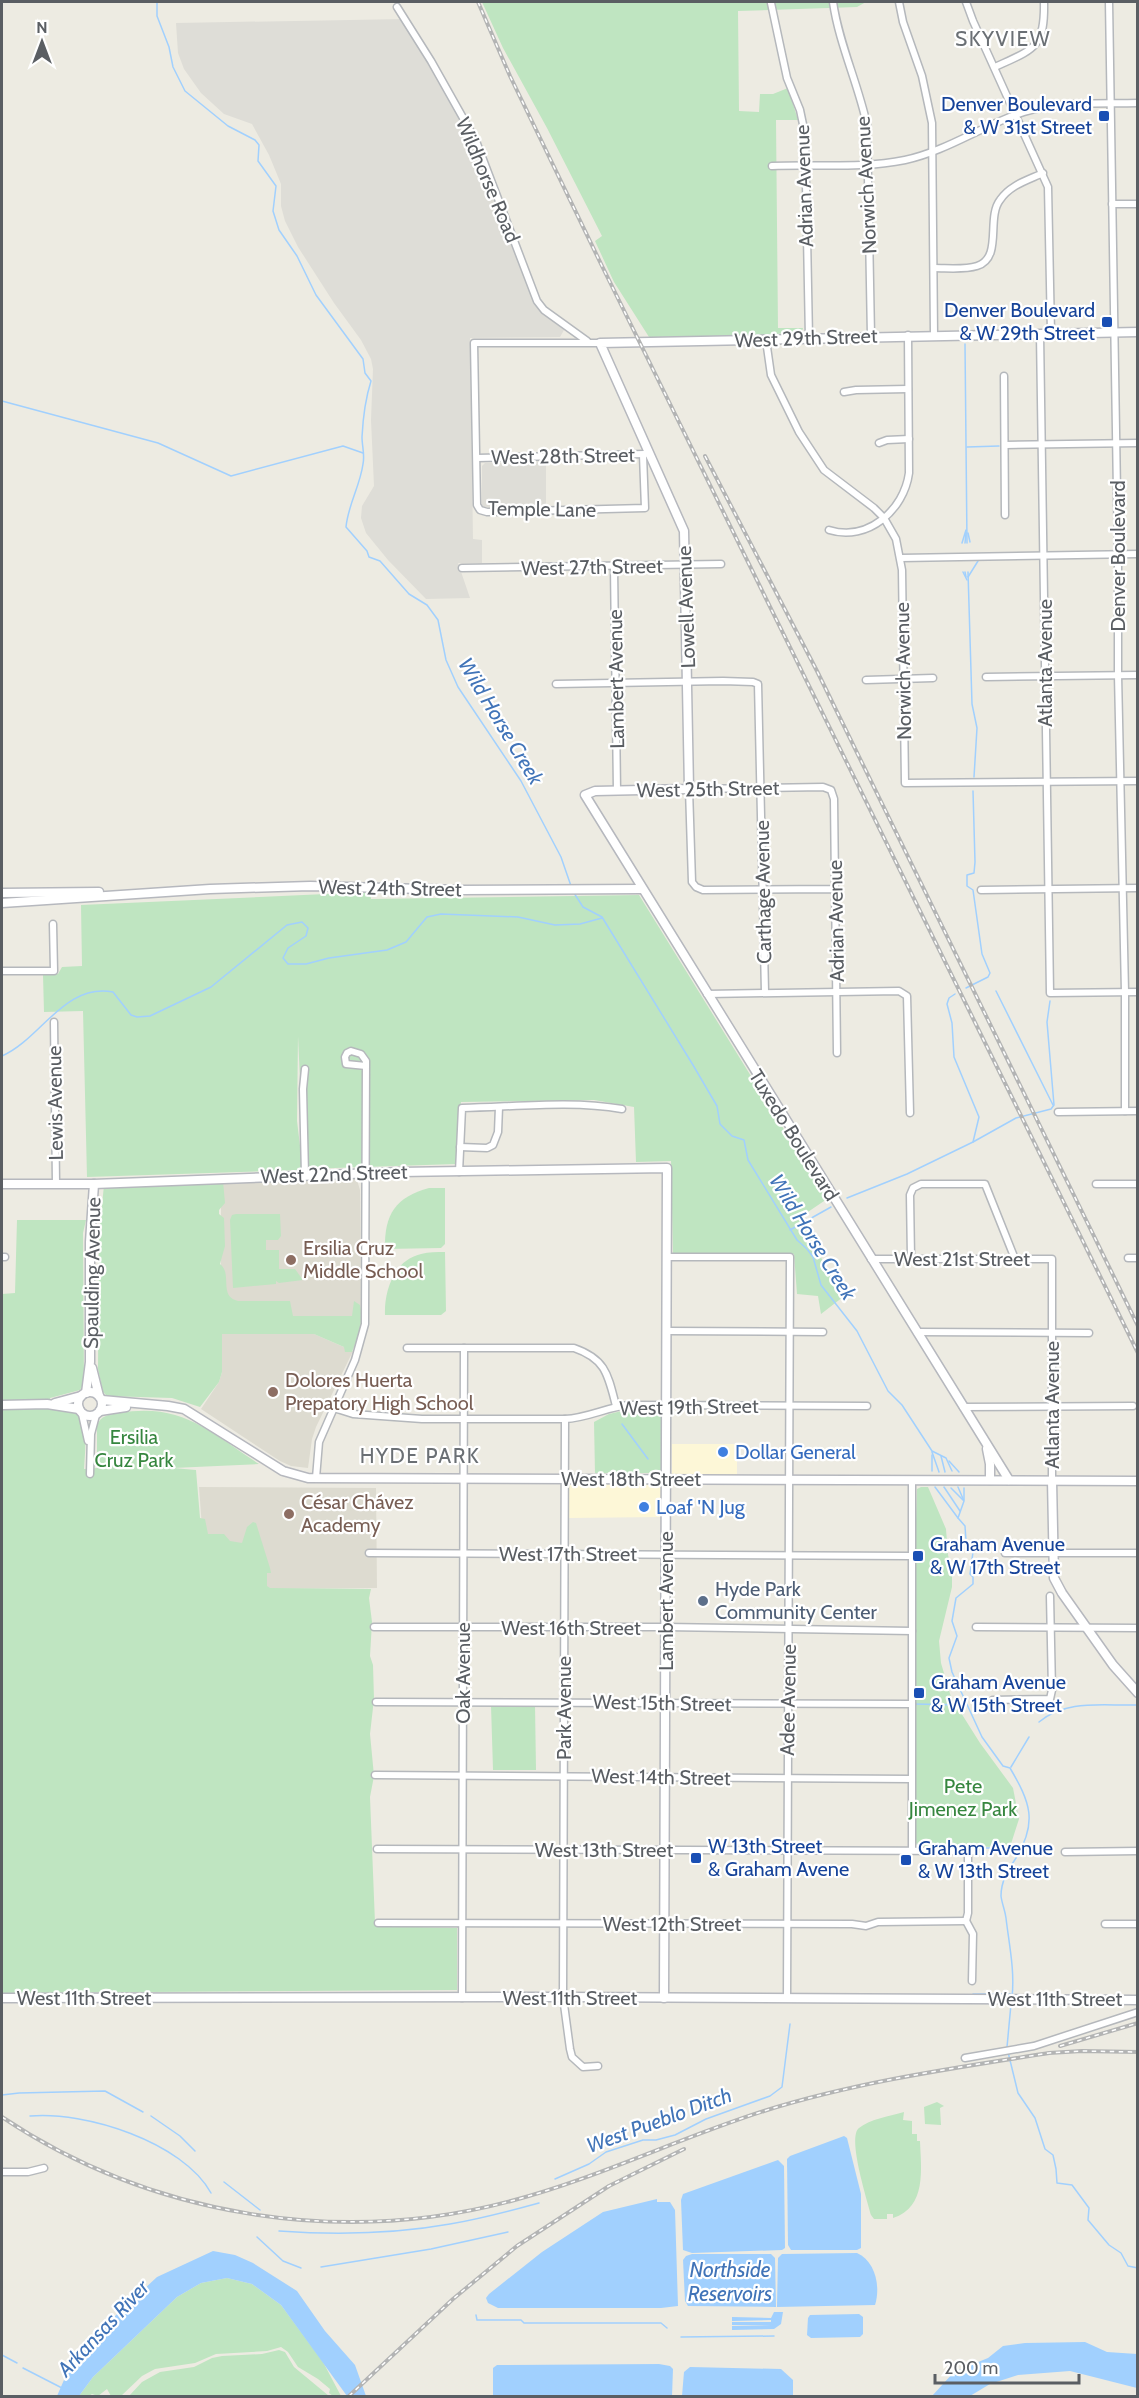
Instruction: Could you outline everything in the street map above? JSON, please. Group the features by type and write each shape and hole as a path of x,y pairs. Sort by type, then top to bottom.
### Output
{"street":[{"name":"Norwich Avenue","path":"833,2 840,42 867,125 871,336"},
{"path":"899,2 903,22 927,92 932,123 934,335"},
{"path":"966,2 1043,173 1049,195 1051,333"},
{"path":"994,67 1027,52 1037,43 1044,25 1044,2"},
{"name":"Denver Boulevard","path":"1109,2 1125,1111"},
{"name":"Adrian Avenue","path":"771,3 785,72 803,123 806,165 808,338"},
{"name":"Wildhorse Road","path":"397,7 431,61 476,141 537,300 544,310 588,341"},
{"path":"772,166 903,161 933,152 1016,115 1054,106 1137,104"},
{"path":"934,268 971,267 987,260 992,251 992,218 1001,198 1012,188 1043,173"},
{"path":"1112,204 1137,204"},
{"name":"West 29th Street","path":"474,344 1137,332"},
{"name":"Atlanta Avenue","path":"1040,333 1050,993 1125,992"},
{"path":"829,530 837,533 854,532 870,527 898,505 908,481 908,335"},
{"path":"766,340 771,375 798,432 824,471 884,518"},
{"name":"Lowell Avenue","path":"600,343 646,454 684,531 692,882 703,890 763,890"},
{"name":"Temple Lane","path":"474,344 477,505 480,510 487,512 645,508 646,454"},
{"path":"1004,376 1005,515"},
{"path":"844,392 908,389"},
{"path":"879,443 909,439"},
{"path":"1005,445 1137,443"},
{"name":"West 28th Street","path":"477,458 646,454"},
{"name":"Norwich Avenue","path":"884,518 891,528 901,558 905,783 1047,782"},
{"path":"901,558 1137,554"},
{"name":"West 27th Street","path":"462,568 721,564"},
{"name":"Lambert Avenue","path":"614,567 617,791"},
{"path":"986,677 1137,675"},
{"path":"866,680 933,678"},
{"path":"556,684 688,682"},
{"name":"Carthage Avenue","path":"688,682 753,682 758,684 765,992"},
{"path":"1047,782 1137,781"},
{"name":"West 25th Street","path":"583,792 760,787 823,787 831,790"},
{"name":"Adrian Avenue","path":"831,790 834,800 837,1053"},
{"name":"Tuxedo Boulevard","path":"583,792 1009,1480"},
{"name":"West 24th Street","path":"2,903 310,886 461,890 641,889"},
{"path":"981,890 1137,888"},
{"path":"763,890 835,889"},
{"name":"West 24th Street","path":"2,893 73,891 139,894"},
{"path":"2,971 54,970 53,924"},
{"path":"707,994 899,992 907,996 910,1113"},
{"path":"1125,992 1137,992"},
{"name":"Lewis Avenue","path":"54,1022 56,1184"},
{"path":"316,1478 319,1442 356,1360 365,1324 365,1173 366,1066 366,1061 361,1054 347,1053 346,1064 366,1066"},
{"path":"305,1069 303,1089 305,1175"},
{"path":"460,1147 487,1148 493,1145 498,1132 499,1107"},
{"path":"459,1172 462,1108 607,1107 622,1109"},
{"path":"1058,1112 1137,1111"},
{"name":"Lambert Avenue","path":"664,1998 667,1168"},
{"name":"West 22nd Street","path":"2,1184 94,1184 365,1173 667,1168"},
{"name":"Spaulding Avenue","path":"83,1395 90,1362 90,1242 94,1184"},
{"path":"911,1258 910,1196 913,1188 921,1184 985,1184 1015,1258"},
{"path":"1096,1184 1137,1184"},
{"name":"Adee Avenue","path":"667,1257 790,1257 787,1998"},
{"name":"Atlanta Avenue","path":"1052,1258 1054,1578 1113,1665 1137,1693"},
{"name":"West 21st Street","path":"871,1259 1052,1258"},
{"path":"1128,1258 1137,1258"},
{"path":"667,1331 823,1332"},
{"path":"917,1332 1089,1333"},
{"path":"407,1348 574,1348 598,1360 608,1374 616,1406"},
{"name":"Oak Avenue","path":"462,1998 464,1348"},
{"name":"Spaulding Avenue","path":"90,1362 100,1398"},
{"path":"2,1405 47,1404 93,1392 100,1398 98,1413 92,1423 90,1474"},
{"path":"83,1395 78,1402 90,1450"},
{"name":"West 18th Street","path":"100,1398 184,1409 283,1471 316,1478 1137,1480"},
{"path":"47,1404 89,1416 98,1413"},
{"name":"West 18th Street","path":"98,1413 144,1405"},
{"name":"West 19th Street","path":"334,1408 353,1414 463,1419 565,1419 587,1417 616,1406 867,1406"},
{"path":"962,1407 1133,1406"},
{"name":"Park Avenue","path":"565,1419 563,1998 572,2057 583,2067 598,2066"},
{"path":"985,1443 990,1464 990,1480"},
{"path":"912,1480 912,1851"},
{"name":"West 17th Street","path":"369,1553 912,1556"},
{"path":"1005,1553 1137,1553"},
{"path":"993,1700 1050,1699 1052,1690 1050,1596"},
{"name":"West 16th Street","path":"374,1627 665,1627 789,1631 912,1631"},
{"path":"976,1627 1137,1628"},
{"name":"West 15th Street","path":"376,1702 912,1704"},
{"name":"West 14th Street","path":"375,1775 911,1779"},
{"name":"West 13th Street","path":"376,1849 971,1851 966,1921"},
{"path":"1065,1852 1137,1851"},
{"path":"966,1921 973,1934 972,1981"},
{"name":"West 12th Street","path":"378,1923 866,1926 878,1922 966,1921"},
{"path":"1105,1924 1137,1924"},
{"name":"West 11th Street","path":"2,1998 1137,2000"},
{"path":"965,2058 1034,2046 1137,2012"},
{"path":"2,2172 28,2172 44,2168"}],"shaded area":[{"path":"405,19 466,121 544,310 564,330 560,337 470,338 473,539 482,540 482,563 458,563 470,598 426,599 388,560 366,533 361,518 362,506 374,486 371,359 361,340 298,247 285,221 281,206 281,184 269,155 252,124 224,114 201,93 184,69 178,53 176,23"},
{"path":"546,461 546,506 483,507 482,466 485,463"},
{"name":"Ersilia Cruz Middle School","path":"353,1177 357,1180 360,1190 361,1333 353,1349 313,1331 221,1331 221,1181"},
{"name":"Dolores Huerta Prepatory High School","path":"222,1334 314,1334 353,1351 316,1427 308,1468 291,1466 280,1461 201,1409 219,1382 222,1372"},
{"path":"672,1444 737,1444 737,1475 672,1475"},
{"path":"572,1484 658,1484 661,1487 661,1517 569,1518 569,1486"},
{"name":"César Chávez Academy","path":"199,1487 376,1488 377,1588 264,1589 203,1541"}],"green space":[{"path":"482,2 866,2 857,7 738,11 739,111 759,112 760,94 773,94 788,88 798,120 776,120 778,328 803,328 802,331 760,336 649,337 614,282 595,241 602,236 503,48"},
{"path":"370,892 371,899 639,895 827,1199 799,1218 843,1297 821,1314 818,1296 797,1294 794,1254 673,1253 671,1161 636,1162 634,1107 594,1100 461,1102 456,1164 304,1169 298,1036 297,1121 303,1170 87,1177 83,1011 44,1012 43,975 58,974 62,967 82,966 81,905"},
{"path":"223,1181 225,1203 219,1210 219,1214 224,1218 225,1246 220,1264 224,1268 229,1295 238,1301 290,1301 293,1316 352,1316 354,1301 360,1305 361,1323 352,1352 345,1352 344,1347 314,1334 222,1334 222,1372 219,1382 200,1407 172,1398 107,1396 103,1392 98,1369 99,1235 104,1185"},
{"path":"429,1188 445,1188 445,1244 441,1248 385,1249 387,1226 394,1209 408,1196"},
{"path":"280,1214 281,1236 278,1240 266,1240 266,1250 279,1250 279,1269 295,1269 303,1280 279,1283 276,1281 276,1284 233,1288 230,1220 232,1215"},
{"name":"Ersilia Cruz Park","path":"17,1220 86,1220 83,1233 84,1383 80,1390 50,1398 50,1408 76,1410 80,1416 85,1430 84,1469 97,1468 97,1426 105,1416 141,1411 161,1412 194,1422 259,1464 173,1468 196,1470 200,1518 205,1519 208,1534 224,1534 230,1541 242,1543 247,1527 253,1522 256,1523 270,1568 271,1573 267,1573 267,1586 270,1588 371,1589 369,1598 372,1622 370,1656 373,1665 374,1699 370,1734 374,1776 370,1797 375,1923 378,1926 457,1928 457,1990 2,1993 2,1294 15,1293"},
{"path":"430,1252 445,1252 446,1311 441,1315 385,1315 386,1296 397,1270 412,1257"},
{"path":"626,1410 658,1410 661,1413 661,1470 657,1473 595,1473 594,1422 609,1414"},
{"name":"Pete Jimenez Park","path":"928,1487 946,1529 952,1571 952,1587 939,1641 941,1663 951,1697 980,1743 1013,1788 1019,1819 1010,1847 918,1846 916,1843 916,1519 917,1489"},
{"path":"491,1706 535,1706 536,1770 493,1770"},
{"path":"937,2102 944,2106 940,2108 941,2125 925,2124 924,2107"},
{"path":"904,2112 903,2120 912,2121 912,2134 917,2134 917,2141 920,2141 920,2186 912,2205 904,2213 893,2218 893,2214 887,2214 887,2219 874,2219 871,2215 856,2155 856,2134 859,2128 869,2122"},
{"path":"227,2278 252,2284 281,2305 323,2362 341,2396 333,2396 329,2393 330,2389 298,2367 288,2352 281,2347 267,2351 216,2354 195,2363 155,2369 142,2376 121,2396 111,2396 107,2389 98,2396 92,2394 79,2396 93,2377 177,2297 201,2283"},
{"path":"279,2350 285,2352 294,2367 329,2396 129,2396 142,2382 160,2372 194,2367 222,2356 262,2354"}],"water":[{"path":"844,2136 847,2138 861,2194 861,2248 857,2250 791,2250 788,2245 787,2159"},
{"path":"778,2160 784,2166 785,2248 782,2250 692,2253 683,2250 681,2200 683,2194"},
{"path":"657,2199 657,2202 670,2202 675,2210 678,2306 661,2308 498,2308 488,2303 486,2298 489,2294 542,2252 603,2212"},
{"path":"213,2251 235,2255 253,2263 297,2291 325,2331 355,2365 366,2396 347,2396 281,2305 252,2284 227,2278 201,2283 177,2297 93,2377 79,2396 57,2396 67,2373 77,2359 114,2317 157,2277"},
{"path":"857,2253 868,2262 875,2275 877,2298 875,2305 777,2307 778,2258 782,2254"},
{"name":"Northside Reservoirs","path":"692,2254 771,2254 775,2258 776,2307 688,2306 685,2301 683,2260"},
{"path":"774,2312 783,2312 781,2324 774,2329 732,2330 732,2326 771,2326 732,2325 732,2322 771,2322 771,2320 732,2321 732,2317 771,2318"},
{"path":"859,2314 863,2317 863,2334 860,2337 811,2338 807,2335 810,2315"},
{"path":"1085,2342 1107,2352 1137,2354 1137,2388 1070,2371 1018,2375 990,2384 970,2396 932,2396 954,2372 988,2358 1003,2346 1025,2343"},
{"path":"659,2364 670,2366 673,2369 672,2396 493,2396 493,2368 497,2365"},
{"path":"690,2367 781,2369 793,2380 793,2396 682,2396 684,2372"}],"waterway":[{"name":"Wild Horse Creek","path":"157,2 157,16 169,47 173,67 185,91 228,126 255,140 259,145 258,161 276,186 273,211 279,230 297,256 316,295 363,359 365,373 371,381 363,422 363,464 346,527 367,551 369,557 380,561 409,594 427,605 438,620 446,660 458,687 521,781 561,857 571,886"},
{"path":"965,344 967,543"},
{"path":"2,401 158,443 231,476 343,446 363,453"},
{"path":"967,447 999,446"},
{"path":"962,543 966,530"},
{"path":"965,543 966,533"},
{"path":"968,533 970,542"},
{"path":"968,577 978,561"},
{"path":"963,572 967,580"},
{"path":"965,572 966,577"},
{"path":"968,572 972,704 977,728 974,777"},
{"path":"966,988 988,977 990,973 982,954 973,890 967,886 967,875 974,873 975,862 973,791"},
{"name":"Wild Horse Creek","path":"574,893 583,907 602,917 717,1106 720,1124 732,1136 744,1140 748,1160 797,1240 813,1257 821,1285 857,1331 888,1391 902,1405 932,1451 946,1458 952,1471"},
{"path":"2,1056 29,1038 67,1004 80,996 96,991 113,992 131,1015 150,1016 211,987 287,925 302,922 308,928 306,936 288,948 283,958 288,964 306,964 329,958 387,950 406,942 427,917 441,914 518,917 555,925 580,924 602,918"},
{"path":"996,991 1053,1105"},
{"path":"955,994 949,998 947,1004 952,1023 954,1057 979,1117 973,1142"},
{"path":"847,1198 907,1174 1016,1118 1051,1109 1054,1105 1047,1022 1050,1001"},
{"path":"790,1230 831,1207"},
{"path":"622,1424 648,1459"},
{"name":"Wild Horse Creek","path":"932,1452 939,1472"},
{"name":"Wild Horse Creek","path":"932,1455 932,1471"},
{"name":"Wild Horse Creek","path":"941,1456 945,1472"},
{"name":"Wild Horse Creek","path":"949,1461 959,1472"},
{"name":"Wild Horse Creek","path":"935,1487 958,1518"},
{"name":"Wild Horse Creek","path":"944,1487 960,1511"},
{"name":"Wild Horse Creek","path":"958,1487 964,1501 958,1518 965,1526 966,1541 973,1552 970,1574 973,1577 973,1584 956,1598 952,1621 957,1636 949,1658 952,1672 982,1737 1003,1766 1010,1768 1022,1791 1029,1812 1027,1834 1001,1891 1013,1977 1012,1997"},
{"name":"Wild Horse Creek","path":"951,1488 963,1500"},
{"name":"Wild Horse Creek","path":"964,1488 964,1500"},
{"path":"913,1704 965,1705"},
{"path":"1039,1722 1061,1710 1073,1707 1136,1705"},
{"path":"1011,1767 1029,1737"},
{"path":"975,1848 1021,1848"},
{"name":"West Pueblo Ditch","path":"973,1994 1011,1994"},
{"name":"Wild Horse Creek","path":"1007,2047 1011,2004"},
{"name":"West Pueblo Ditch","path":"555,2179 589,2164 606,2152 643,2140 656,2140 675,2135 706,2119 770,2096 782,2087 790,2024"},
{"name":"Wild Horse Creek","path":"1008,2052 1018,2093 1035,2118 1045,2149 1053,2155 1057,2183 1072,2185 1089,2208 1088,2220 1109,2245 1121,2253 1128,2266 1138,2268"},
{"name":"West Pueblo Ditch","path":"2,2095 105,2091 143,2112"},
{"path":"30,2116 78,2119 131,2134 179,2159 197,2175 211,2193"},
{"name":"West Pueblo Ditch","path":"151,2116 180,2136 195,2151"},
{"name":"West Pueblo Ditch","path":"224,2182 260,2210"},
{"name":"West Pueblo Ditch","path":"279,2231 343,2233 408,2230 472,2220 539,2203"},
{"path":"321,2267 431,2249 508,2232"},
{"path":"257,2237 283,2261 301,2268"},
{"path":"476,2315 477,2320 521,2320 524,2323 661,2323 667,2328"},
{"path":"681,2337 774,2336"},
{"path":"2,2355 17,2363"},
{"name":"Arkansas River","path":"23,2368 62,2388"}],"railway":[{"path":"478,2 510,76 602,266 1138,1353"},
{"path":"705,456 817,671 1138,1326"},
{"path":"1060,2046 1138,2023"},
{"path":"2,2117 59,2151 120,2178 183,2199 248,2213 313,2221 380,2221 446,2215 543,2192 764,2111 834,2092 941,2070 1049,2053 1138,2052"},
{"path":"349,2396 453,2299 517,2246 609,2186 684,2149"}],"place":[{"name":"Denver Boulevard & W 31st Street","path":"1104,116"},
{"name":"Denver Boulevard & W 29th Street","path":"1107,322"},
{"name":"Ersilia Cruz Middle School","path":"291,1260"},
{"name":"Dolores Huerta Prepatory High School","path":"273,1392"},
{"name":"Dollar General","path":"723,1452"},
{"name":"Loaf 'N Jug","path":"644,1507"},
{"name":"César Chávez Academy","path":"289,1514"},
{"name":"Graham Avenue & W 17th Street","path":"918,1556"},
{"name":"Hyde Park Community Center","path":"703,1601"},
{"name":"Graham Avenue & W 15th Street","path":"919,1693"},
{"name":"W 13th Street & Graham Avene","path":"696,1858"},
{"name":"Graham Avenue & W 13th Street","path":"906,1860"}],"district":[{"name":"SKYVIEW","path":"1003,38"},
{"name":"HYDE PARK","path":"420,1455"}]}
